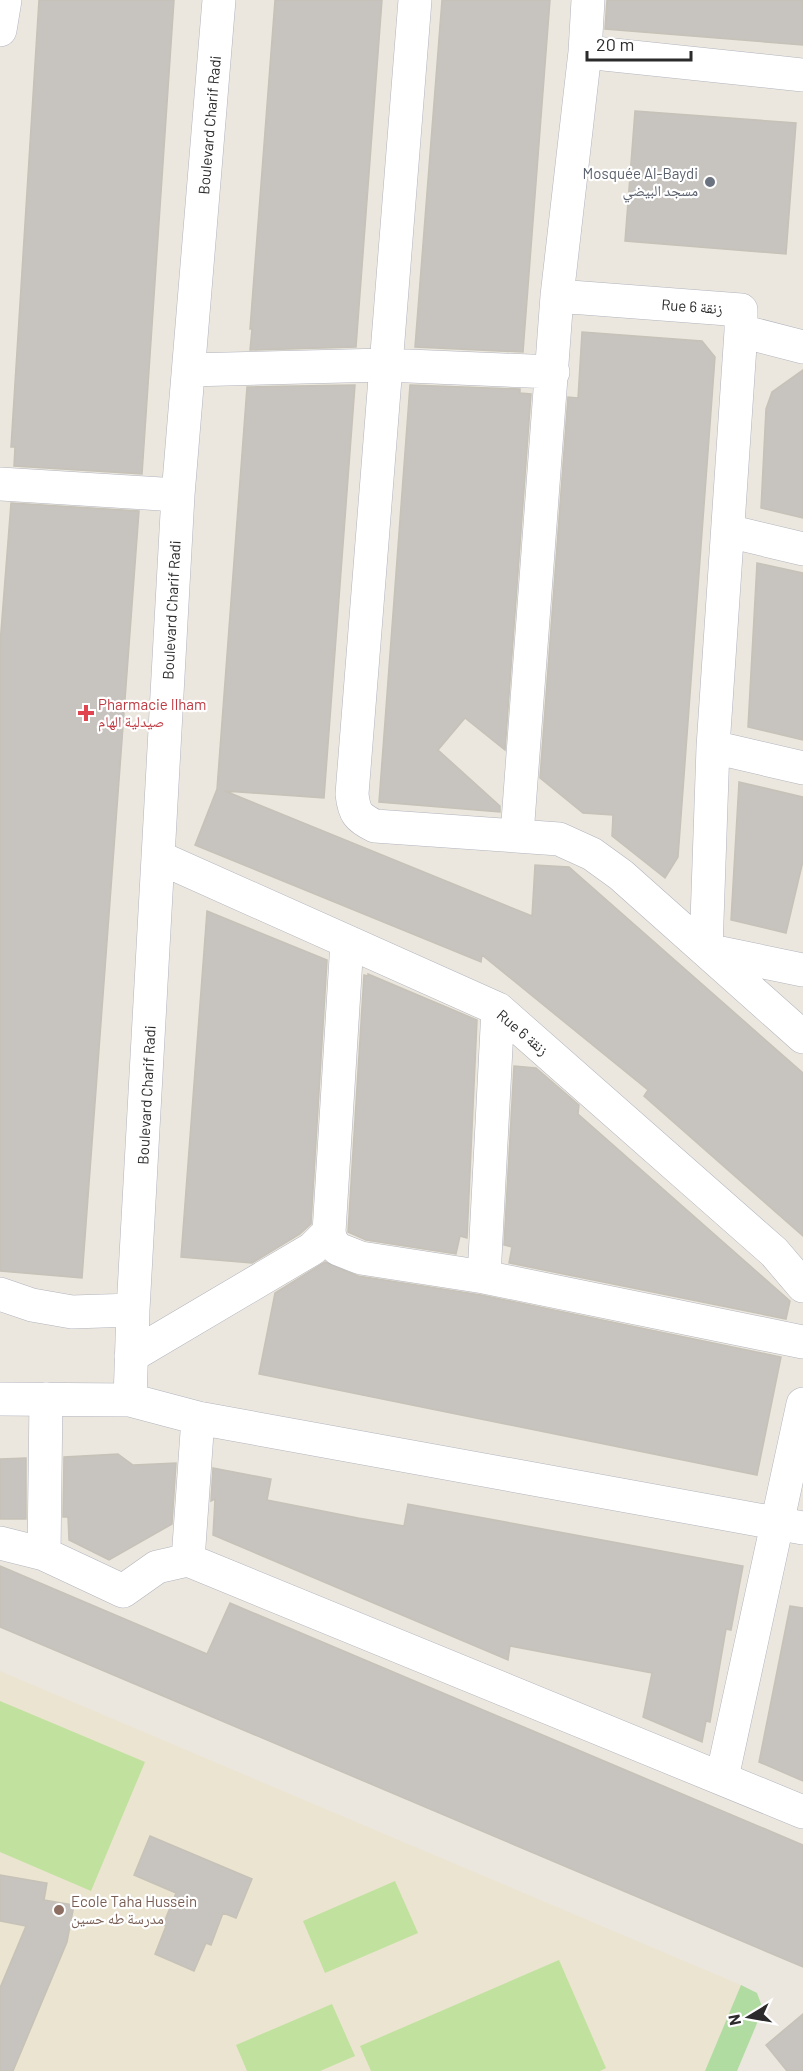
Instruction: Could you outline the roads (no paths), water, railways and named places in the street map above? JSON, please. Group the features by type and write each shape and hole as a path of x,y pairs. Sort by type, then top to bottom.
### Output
{"street":[{"path":"0,30 4,0"},
{"name":"Boulevard Charif Radi","path":"129,1400 132,1310 178,495 219,0"},
{"path":"415,0 352,794 354,808 362,820 375,826 559,839 592,854 621,875 803,1037"},
{"path":"517,835 557,296 585,52 588,0"},
{"path":"585,52 803,75"},
{"name":"Rue 6 زنقة","path":"557,296 741,310 741,331"},
{"path":"705,950 713,747 741,331 803,347"},
{"path":"189,370 385,365 553,372"},
{"path":"0,484 178,495"},
{"path":"728,531 803,549"},
{"path":"713,747 803,768"},
{"name":"Rue 6 زنقة","path":"158,857 498,1009 774,1252 803,1286"},
{"path":"347,942 329,1232 331,1241 338,1249 361,1258 484,1277 803,1342"},
{"path":"705,950 803,970"},
{"path":"484,1277 498,1009"},
{"path":"131,1356 312,1249 329,1232"},
{"path":"0,1294 32,1305 72,1312 132,1310"},
{"path":"0,1399 129,1400 198,1418 790,1526"},
{"path":"44,1554 46,1399"},
{"path":"722,1779 790,1526 803,1404"},
{"path":"188,1560 198,1418"},
{"path":"0,1543 44,1554 123,1591 157,1567 188,1560 803,1812"}],"place":[{"name":"Mosquée Al-Baydi مسجد البيضي","path":"710,182"},
{"name":"Pharmacie Ilham صيدلية الهام","path":"86,713"},
{"name":"Ecole Taha Hussein مدرسة طه حسين","path":"59,1910"}]}
